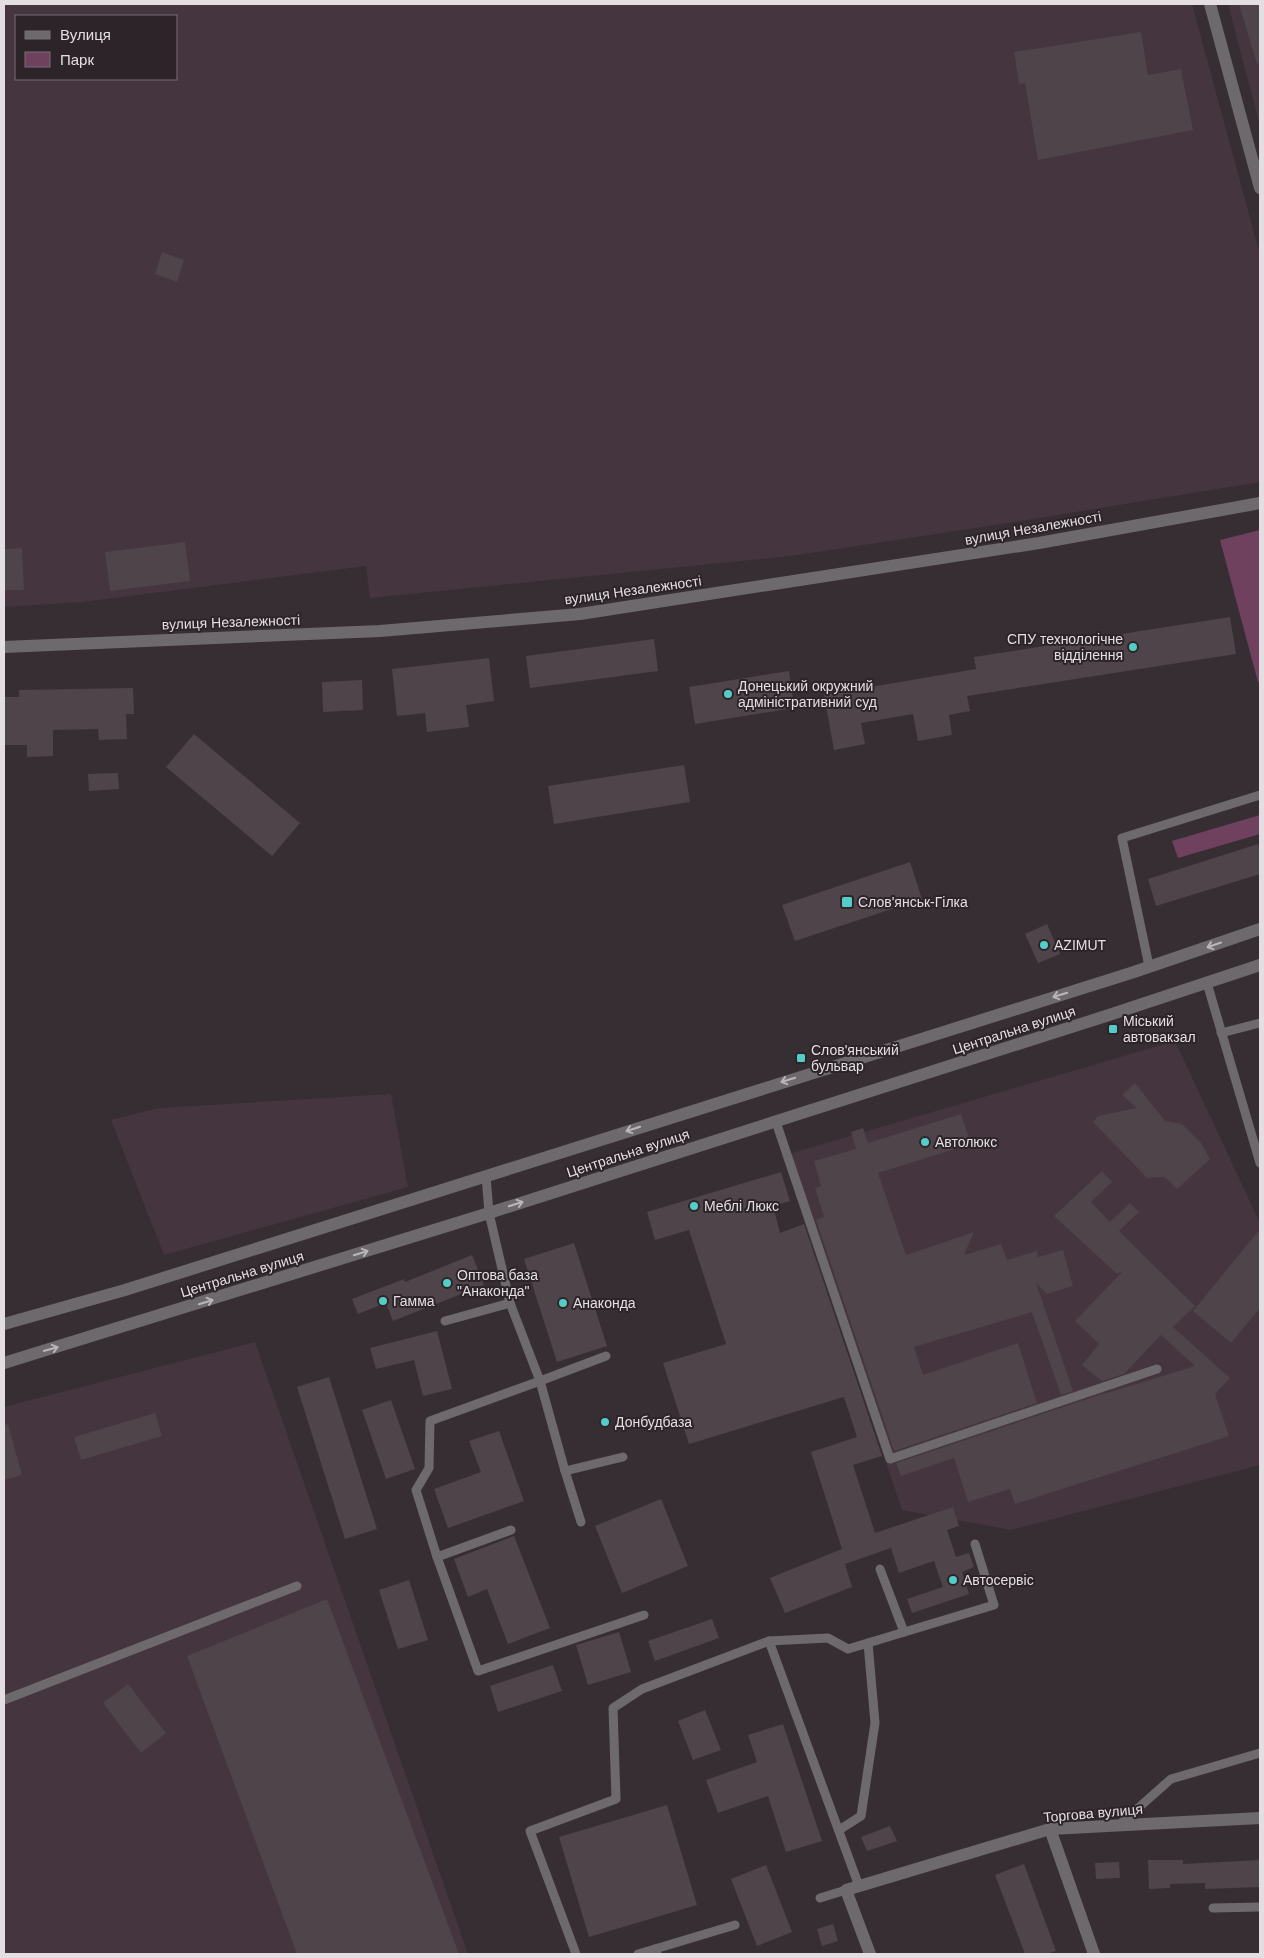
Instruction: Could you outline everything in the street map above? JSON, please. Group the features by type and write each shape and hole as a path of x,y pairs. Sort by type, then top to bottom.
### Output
{"street":[{"path":"1210,4 1260,188"},
{"name":"вулиця Незалежності","path":"4,647 380,631 580,614 1039,543 1260,503"},
{"name":"Центральна вулиця","path":"4,1324 125,1290 1150,966 1260,929"},
{"name":"Центральна вулиця","path":"4,1363 489,1213 1260,965"},
{"name":"Торгова вулиця","path":"846,1890 1050,1829 1260,1818"},
{"path":"1050,1829 1094,1954"},
{"path":"846,1890 870,1954"}],"lane":[{"path":"1150,966 1122,838 1260,795"},
{"path":"1207,983 1260,1164"},
{"path":"1221,1033 1260,1023"},
{"path":"776,1122 890,1458 1157,1369"},
{"path":"486,1176 489,1213 510,1303 540,1380 581,1522"},
{"path":"445,1321 510,1303"},
{"path":"606,1356 430,1421 429,1468 416,1490 437,1557 478,1671 644,1615"},
{"path":"565,1471 624,1457"},
{"path":"437,1557 512,1530"},
{"path":"576,1954 530,1831 616,1799 613,1708 642,1690 770,1642 828,1638 848,1649 994,1605 975,1544"},
{"path":"880,1569 904,1632"},
{"path":"4,1700 297,1586"},
{"path":"770,1642 859,1886"},
{"path":"838,1830 861,1816 875,1723 868,1643"},
{"path":"1119,1826 1171,1779 1260,1753"},
{"path":"820,1898 846,1890"},
{"path":"1213,1908 1260,1907"},
{"path":"638,1954 656,1952 735,1925"}],"shaded area":[{"path":"4,4 1192,4 1260,255 1260,482 791,556 370,598 366,566 82,602 4,607"},
{"path":"1228,4 1260,4 1260,126"},
{"path":"1175,1041 1260,1223 1260,1465 1011,1530 902,1510 782,1156"},
{"path":"391,1094 408,1187 164,1255 111,1120 159,1108"},
{"path":"255,1342 468,1954 4,1954 4,1407"}],"green space":[{"path":"1260,530 1260,682 1258,682 1220,540"},
{"path":"1260,815 1260,834 1178,858 1172,841"}],"building":[{"path":"1239,4 1260,4 1260,63 1257,64"},
{"path":"1141,32 1148,75 1181,69 1193,130 1038,160 1025,83 1019,84 1014,52"},
{"path":"162,252 184,260 177,282 155,274"},
{"path":"185,542 190,581 110,591 105,552"},
{"path":"22,548 24,590 4,590 4,549"},
{"path":"1230,617 1236,654 967,696 970,711 949,715 952,735 918,741 913,714 861,723 865,744 834,750 824,695 976,669 974,657"},
{"path":"654,639 658,671 530,688 526,656"},
{"path":"489,658 494,701 466,705 469,727 427,732 425,713 397,716 392,669"},
{"path":"789,671 794,708 695,724 689,687"},
{"path":"362,680 363,710 323,712 322,682"},
{"path":"133,688 134,714 126,714 127,739 99,740 98,729 53,730 53,756 27,757 27,745 4,745 4,697 19,697 19,690"},
{"path":"194,734 300,823 272,856 166,767"},
{"path":"684,765 690,802 554,824 548,786"},
{"path":"118,773 119,789 89,791 88,774"},
{"path":"1258,844 1260,851 1260,874 1156,906 1148,879"},
{"path":"910,862 922,899 795,941 782,905"},
{"path":"1047,924 1060,954 1038,963 1025,934"},
{"path":"1135,1083 1165,1121 1182,1124 1201,1143 1210,1159 1177,1189 1165,1177 1147,1178 1093,1122 1098,1116 1137,1108 1122,1095"},
{"path":"961,1114 971,1144 878,1173 906,1255 974,1232 964,1255 1001,1244 1007,1260 1037,1251 1038,1257 1063,1250 1073,1286 1047,1294 1036,1283 1073,1391 1061,1395 1032,1312 914,1347 923,1375 1018,1343 1037,1403 894,1451 816,1220 824,1217 815,1188 821,1186 814,1161 856,1149 851,1132 863,1128 868,1143"},
{"path":"1102,1171 1112,1182 1091,1202 1110,1222 1130,1203 1139,1212 1119,1231 1195,1306 1173,1327 1230,1378 1215,1394 1229,1436 1015,1504 1010,1489 968,1502 954,1458 901,1476 896,1463 1105,1393 1195,1366 1161,1335 1124,1374 1102,1381 1082,1365 1099,1344 1075,1321 1122,1272 1117,1274 1054,1216"},
{"path":"781,1172 790,1201 773,1206 780,1233 804,1224 882,1456 853,1465 875,1533 953,1507 959,1526 947,1530 956,1557 969,1553 974,1567 962,1572 969,1594 912,1613 907,1599 943,1587 934,1561 899,1573 891,1548 845,1564 852,1587 785,1613 770,1578 842,1549 811,1452 857,1437 844,1397 689,1444 663,1363 726,1344 689,1230 655,1240 647,1212"},
{"path":"1260,1229 1260,1308 1231,1343 1193,1311"},
{"path":"574,1243 607,1346 557,1362 524,1259"},
{"path":"472,1255 484,1285 393,1321 386,1303 358,1314 352,1299 404,1279 405,1282"},
{"path":"437,1331 452,1389 423,1396 414,1360 376,1369 370,1348"},
{"path":"329,1377 377,1529 345,1539 297,1387"},
{"path":"391,1400 415,1469 386,1479 362,1410"},
{"path":"155,1413 162,1436 81,1460 74,1437"},
{"path":"8,1424 22,1475 4,1480 4,1425"},
{"path":"499,1431 524,1501 448,1528 434,1489 481,1472 469,1441"},
{"path":"661,1499 688,1566 622,1593 595,1526"},
{"path":"514,1536 550,1628 508,1644 487,1589 468,1597 454,1559"},
{"path":"409,1580 428,1640 398,1649 379,1590"},
{"path":"327,1599 459,1954 297,1954 187,1656"},
{"path":"712,1619 719,1638 655,1661 648,1641"},
{"path":"619,1632 631,1672 588,1685 576,1645"},
{"path":"553,1665 562,1691 498,1712 490,1686"},
{"path":"128,1684 166,1733 141,1753 103,1703"},
{"path":"705,1710 721,1750 693,1760 678,1721"},
{"path":"783,1724 822,1841 786,1852 768,1796 718,1813 706,1780 757,1762 748,1735"},
{"path":"667,1805 697,1905 589,1937 559,1837"},
{"path":"890,1826 897,1841 867,1851 861,1837"},
{"path":"1148,1860 1183,1860 1183,1864 1260,1860 1260,1887 1205,1889 1205,1883 1170,1884 1170,1888 1149,1889"},
{"path":"1119,1862 1120,1878 1096,1879 1095,1863"},
{"path":"1024,1864 1056,1951 1046,1954 1025,1954 995,1875"},
{"path":"766,1865 792,1932 757,1946 731,1879"},
{"path":"833,1924 838,1941 822,1946 817,1929"}],"place":[{"name":"СПУ технологічне відділення","path":"1133,647"},
{"name":"Донецький окружний адміністративний суд","path":"728,694"},
{"name":"Слов'янськ-Гілка","path":"847,902"},
{"name":"AZIMUT","path":"1044,945"},
{"name":"Міський автовакзал","path":"1113,1029"},
{"name":"Слов'янський бульвар","path":"801,1058"},
{"name":"Автолюкс","path":"925,1142"},
{"name":"Меблі Люкс","path":"694,1206"},
{"name":"Оптова база \"Анаконда\"","path":"447,1283"},
{"name":"Гамма","path":"383,1301"},
{"name":"Анаконда","path":"563,1303"},
{"name":"Донбудбаза","path":"605,1422"},
{"name":"Автосервіс","path":"953,1580"}]}
